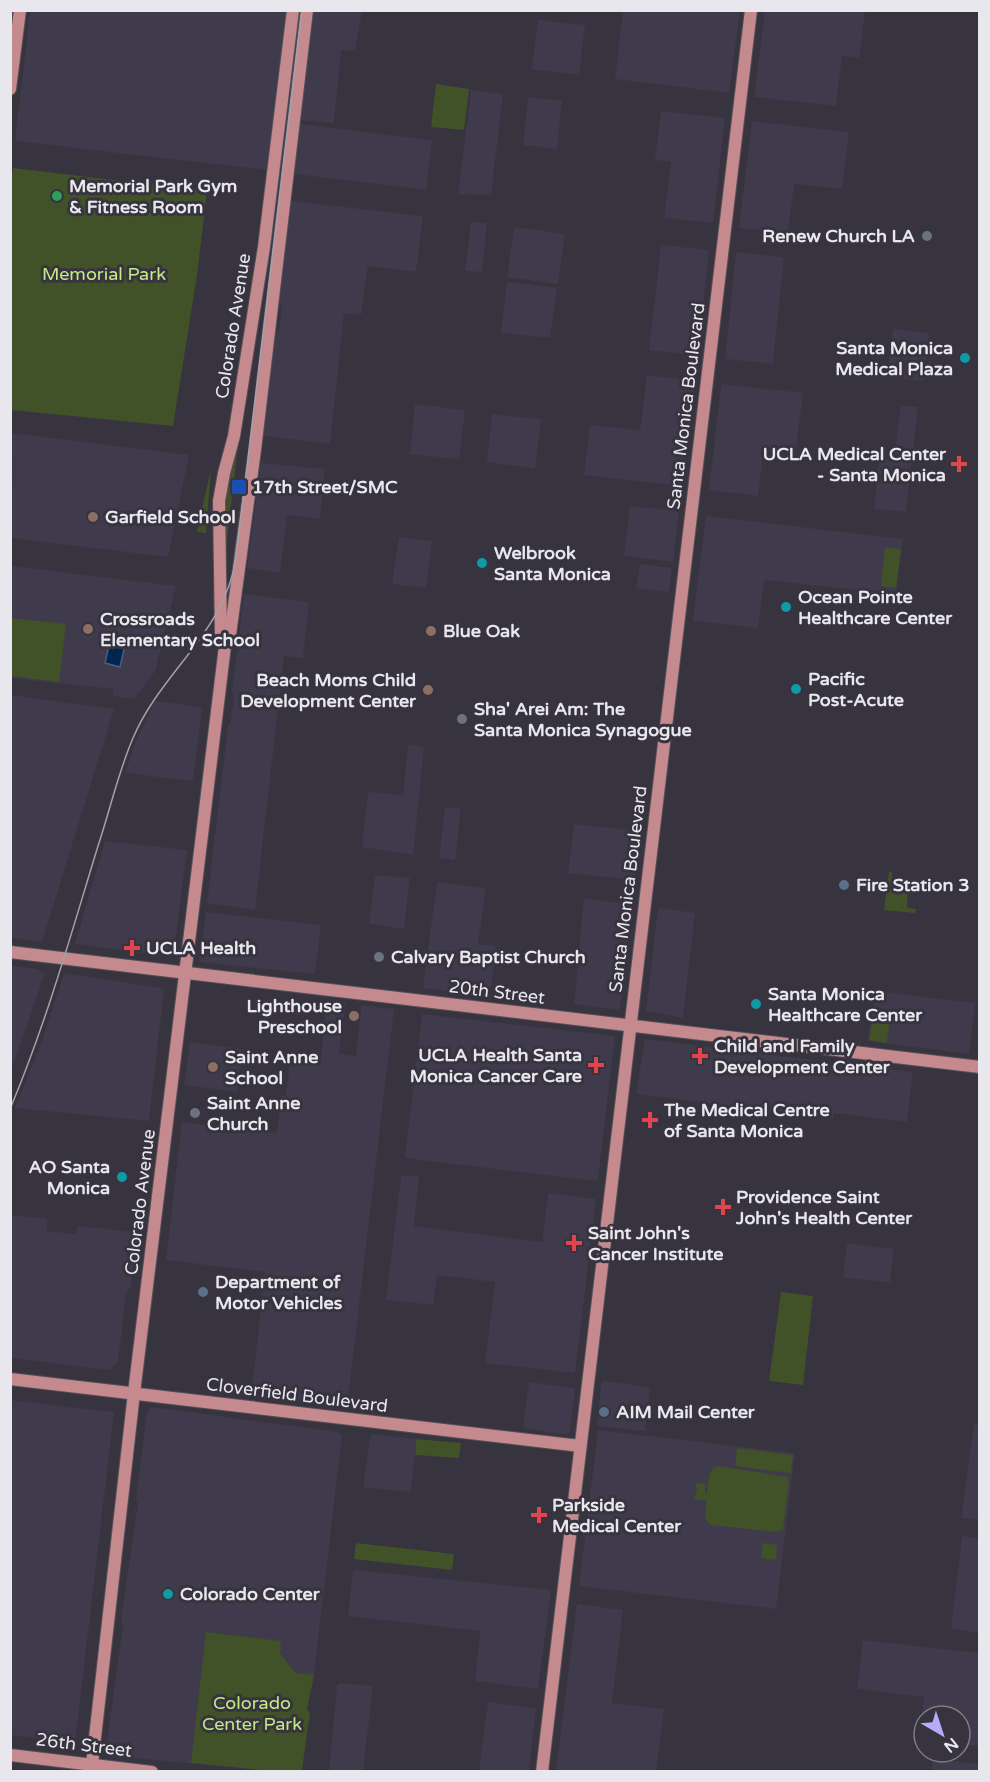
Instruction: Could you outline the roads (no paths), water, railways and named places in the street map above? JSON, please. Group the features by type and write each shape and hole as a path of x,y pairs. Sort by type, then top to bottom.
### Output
{"main road":[{"path":"10,89 20,10"},
{"name":"Colorado Avenue","path":"225,646 221,637 219,501 234,436 264,247 293,10"},
{"name":"Colorado Avenue","path":"92,1764 134,1393 225,646 230,635 255,450 307,10"},
{"name":"Santa Monica Boulevard","path":"542,1772 751,10"},
{"name":"20th Street","path":"10,952 980,1067"},
{"name":"Cloverfield Boulevard","path":"10,1379 580,1446"},
{"name":"26th Street","path":"10,1755 152,1772"}],"water":[{"path":"108,637 126,641 120,667 105,663 109,645 107,645"}],"tram line":[{"path":"10,1109 47,1012 118,778 133,738 159,692 206,630 230,584 236,558 302,10"}],"place":[{"name":"Memorial Park Gym & Fitness Room","path":"57,196"},
{"name":"Renew Church LA","path":"927,236"},
{"name":"Santa Monica Medical Plaza","path":"965,358"},
{"name":"UCLA Medical Center - Santa Monica","path":"959,464"},
{"name":"17th Street/SMC","path":"239,487"},
{"name":"Garfield School","path":"93,517"},
{"name":"Welbrook Santa Monica","path":"482,563"},
{"name":"Ocean Pointe Healthcare Center","path":"786,607"},
{"name":"Crossroads Elementary School","path":"88,629"},
{"name":"Blue Oak","path":"431,631"},
{"name":"Pacific Post-Acute","path":"796,689"},
{"name":"Beach Moms Child Development Center","path":"428,690"},
{"name":"Sha' Arei Am: The Santa Monica Synagogue","path":"462,719"},
{"name":"Fire Station 3","path":"844,885"},
{"name":"UCLA Health","path":"132,948"},
{"name":"Calvary Baptist Church","path":"379,957"},
{"name":"Santa Monica Healthcare Center","path":"756,1004"},
{"name":"Lighthouse Preschool","path":"354,1016"},
{"name":"Child and Family Development Center","path":"700,1056"},
{"name":"UCLA Health Santa Monica Cancer Care","path":"596,1065"},
{"name":"Saint Anne School","path":"213,1067"},
{"name":"Saint Anne Church","path":"195,1113"},
{"name":"The Medical Centre of Santa Monica","path":"650,1120"},
{"name":"AO Santa Monica","path":"122,1177"},
{"name":"Providence Saint John's Health Center","path":"723,1207"},
{"name":"Saint John's Cancer Institute","path":"574,1243"},
{"name":"Department of Motor Vehicles","path":"203,1292"},
{"name":"AIM Mail Center","path":"604,1412"},
{"name":"Parkside Medical Center","path":"539,1515"},
{"name":"Colorado Center","path":"168,1594"}],"park label":[{"name":"Memorial Park","path":"104,274"},
{"name":"Colorado Center Park","path":"252,1713"}]}
